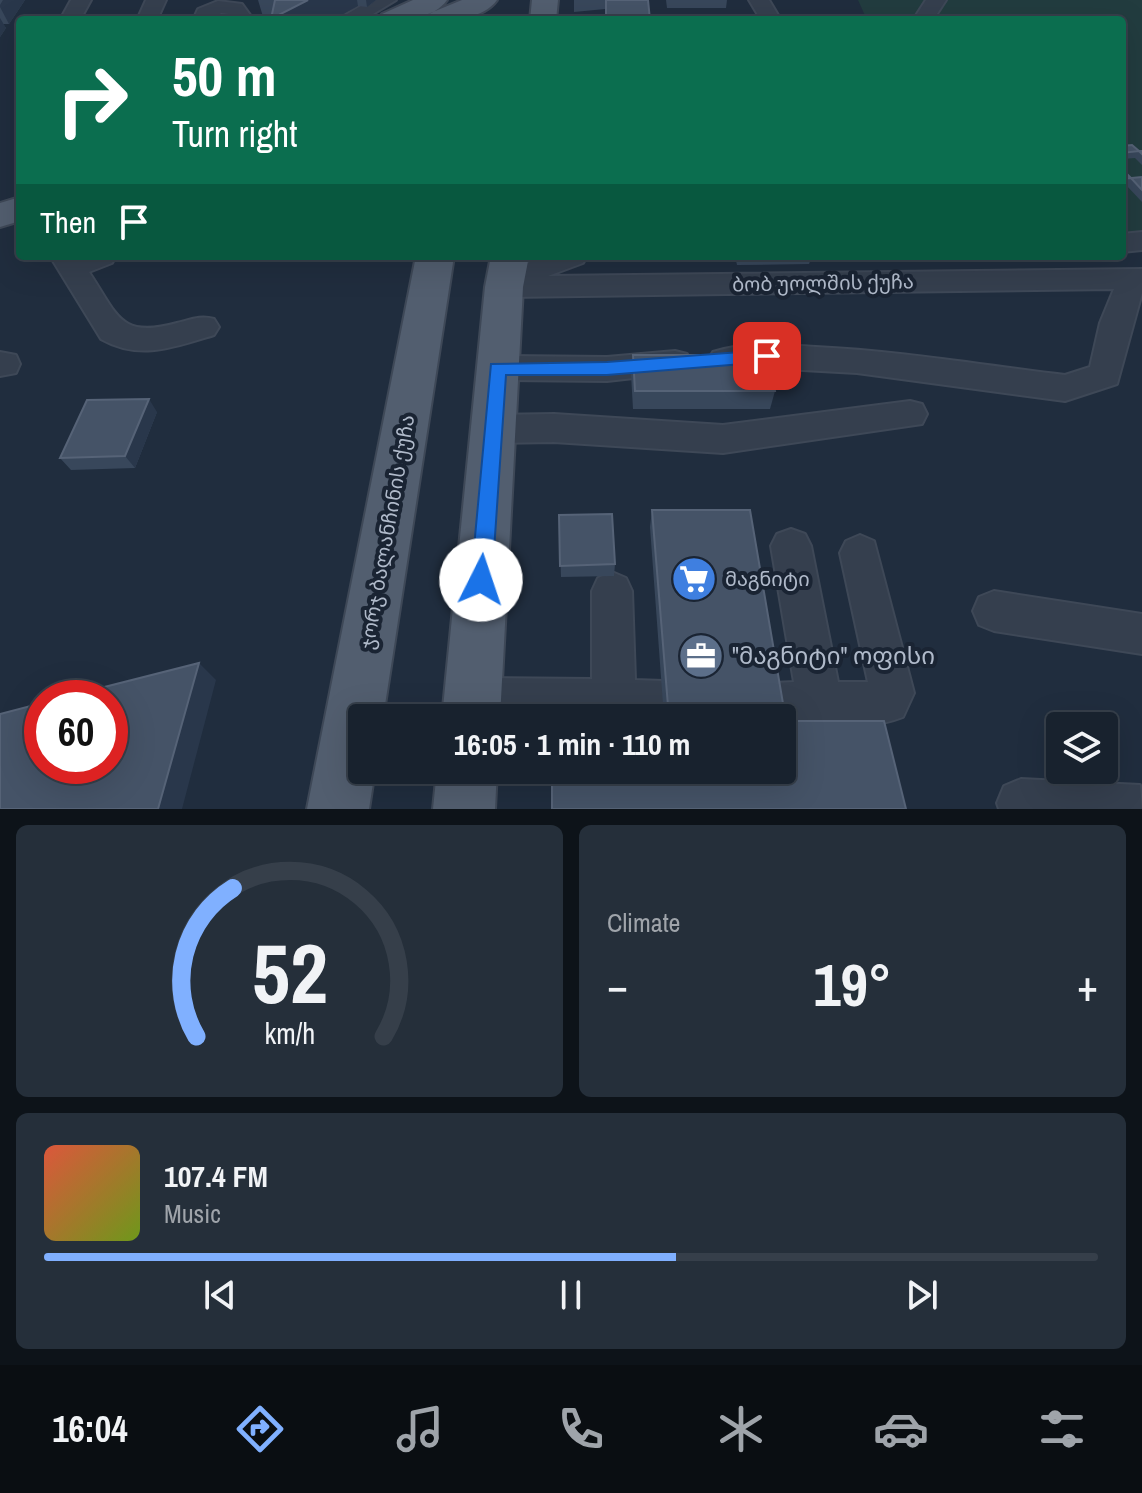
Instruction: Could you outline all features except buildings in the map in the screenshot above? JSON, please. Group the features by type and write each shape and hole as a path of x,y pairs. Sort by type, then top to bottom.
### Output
{"main road":[{"path":"400,16 434,0"},
{"path":"444,16 463,6"},
{"name":"ჯორჯ ბალანჩინის ქუჩა","path":"338,809 434,260"},
{"path":"472,704 506,266"},
{"path":"464,809 466,784"}],"street":[{"path":"355,16 386,0"},
{"path":"204,16 205,13 229,9"},
{"path":"506,266 546,265 561,260"},
{"path":"68,262 112,331 124,339 145,342 203,327"},
{"name":"ბობ უოლშის ქუჩა","path":"506,266 906,269 1048,264 1133,286"},
{"path":"498,368 607,369 767,356 857,361 1065,388 1105,375 1116,323 1133,286"},
{"path":"493,429 554,428 723,439 910,414"},
{"path":"791,546 820,705"},
{"path":"796,705 878,704 887,701 892,693 860,553"},
{"path":"612,591 614,702"},
{"path":"994,611 1142,634"},
{"path":"573,704 663,703"},
{"path":"1021,803 1140,809"}],"green space":[{"path":"858,0 1142,0 1142,242 1126,242 1126,16 865,16"}],"place":[{"name":"მაგნიტი","path":"694,579"},
{"name":"\"მაგნიტი\" ოფისი","path":"701,656"}],"route":[{"path":"481,580 498,368 607,369 767,356"}]}
